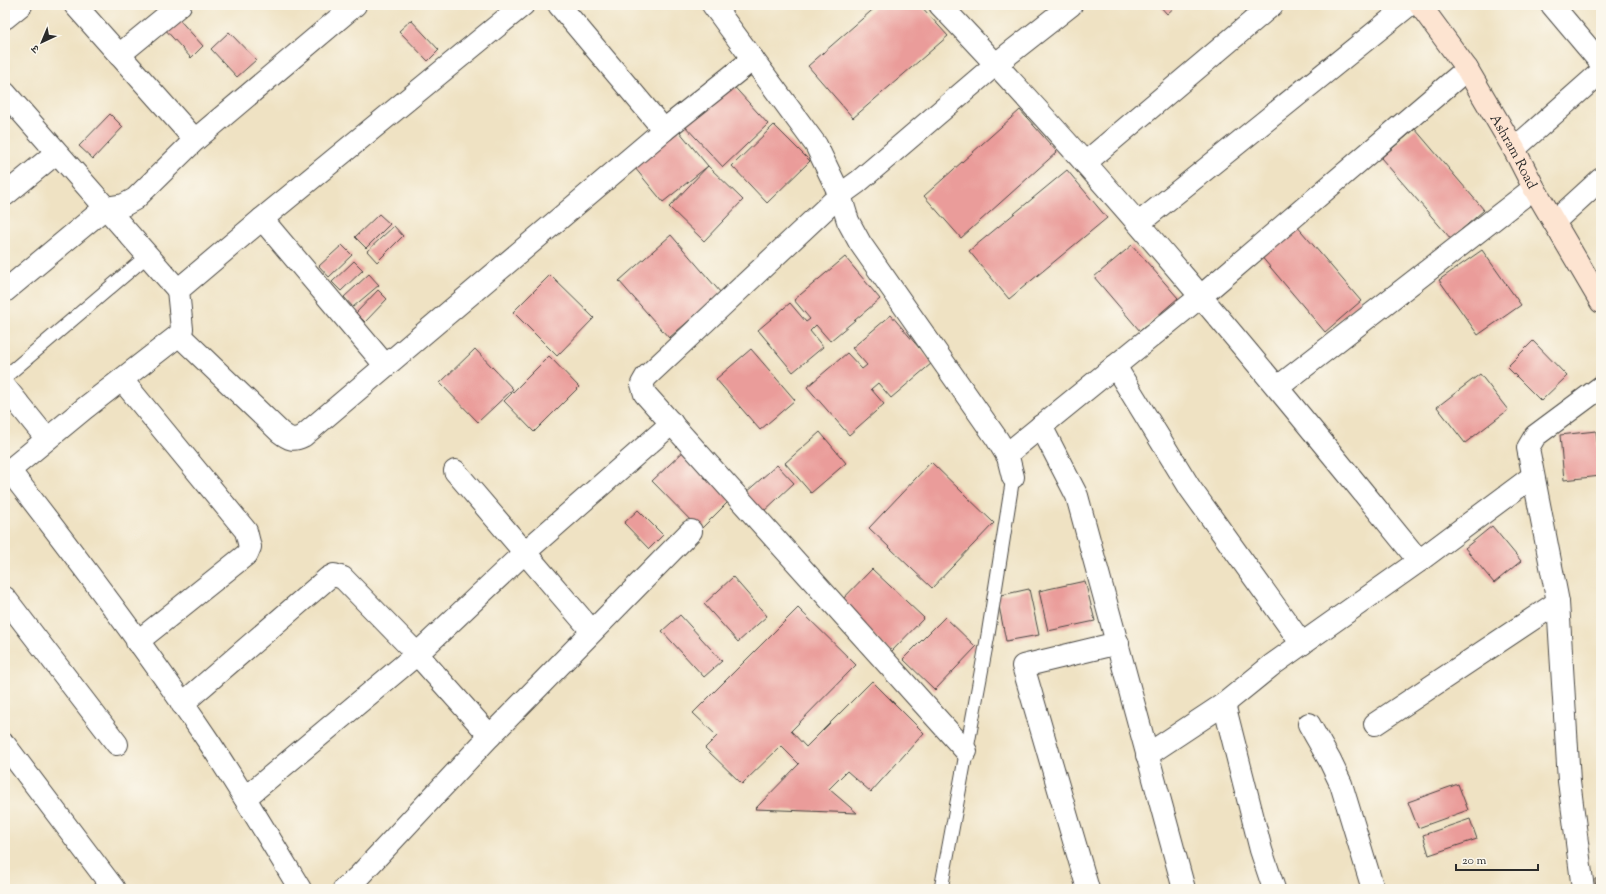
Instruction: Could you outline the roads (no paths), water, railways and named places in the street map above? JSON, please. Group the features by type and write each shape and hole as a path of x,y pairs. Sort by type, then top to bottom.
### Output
{"street":[{"path":"5,18 21,5"},
{"path":"75,5 195,140"},
{"path":"119,55 180,5"},
{"path":"5,291 105,208 124,205 135,199 195,140 355,5"},
{"path":"178,290 262,219 523,5"},
{"path":"558,5 664,130"},
{"path":"713,5 816,145 840,195 848,221 860,243 1007,454 1014,477"},
{"path":"940,5 996,64 1139,223 1200,297 1278,387 1419,561"},
{"path":"966,751 645,394 642,384 646,377 840,195 858,182 996,64 1071,5"},
{"path":"1085,163 1272,5"},
{"path":"1139,223 1409,5"},
{"name":"Ashram Road","path":"1420,5 1467,69 1514,149 1534,188 1601,302"},
{"path":"1552,5 1601,62"},
{"path":"179,335 280,432 289,439 295,440 303,436 664,130 753,59"},
{"path":"1007,454 1200,297 1467,69"},
{"path":"1514,149 1601,72"},
{"path":"5,93 56,153 178,290 182,329 179,335 7,472 71,549 182,704 245,798 300,889"},
{"path":"5,195 56,153"},
{"path":"1554,222 1601,179"},
{"path":"1278,387 1534,188"},
{"path":"262,219 386,365"},
{"path":"1115,366 1190,488 1302,644"},
{"path":"122,380 246,531 250,547 247,554 138,642"},
{"path":"5,387 47,439"},
{"path":"1583,889 1569,781 1558,602 1528,448 1530,442 1535,436 1601,387"},
{"path":"245,798 417,654 524,553 672,424"},
{"path":"1041,426 1077,496 1184,889"},
{"path":"455,472 592,631"},
{"path":"1147,755 1224,704 1272,665 1419,561 1533,476"},
{"path":"344,889 359,876 490,736 691,531"},
{"path":"182,704 328,578 334,575 343,578 417,654 490,736"},
{"path":"5,598 116,744"},
{"path":"1375,724 1558,602"},
{"path":"1088,889 1023,666 1118,643"},
{"path":"1224,704 1261,850 1274,889"},
{"path":"1309,724 1330,761 1340,784 1373,889"},
{"path":"5,744 114,889"}],"lane":[{"path":"5,377 147,256"},
{"path":"941,889 988,635 1014,477"}]}
